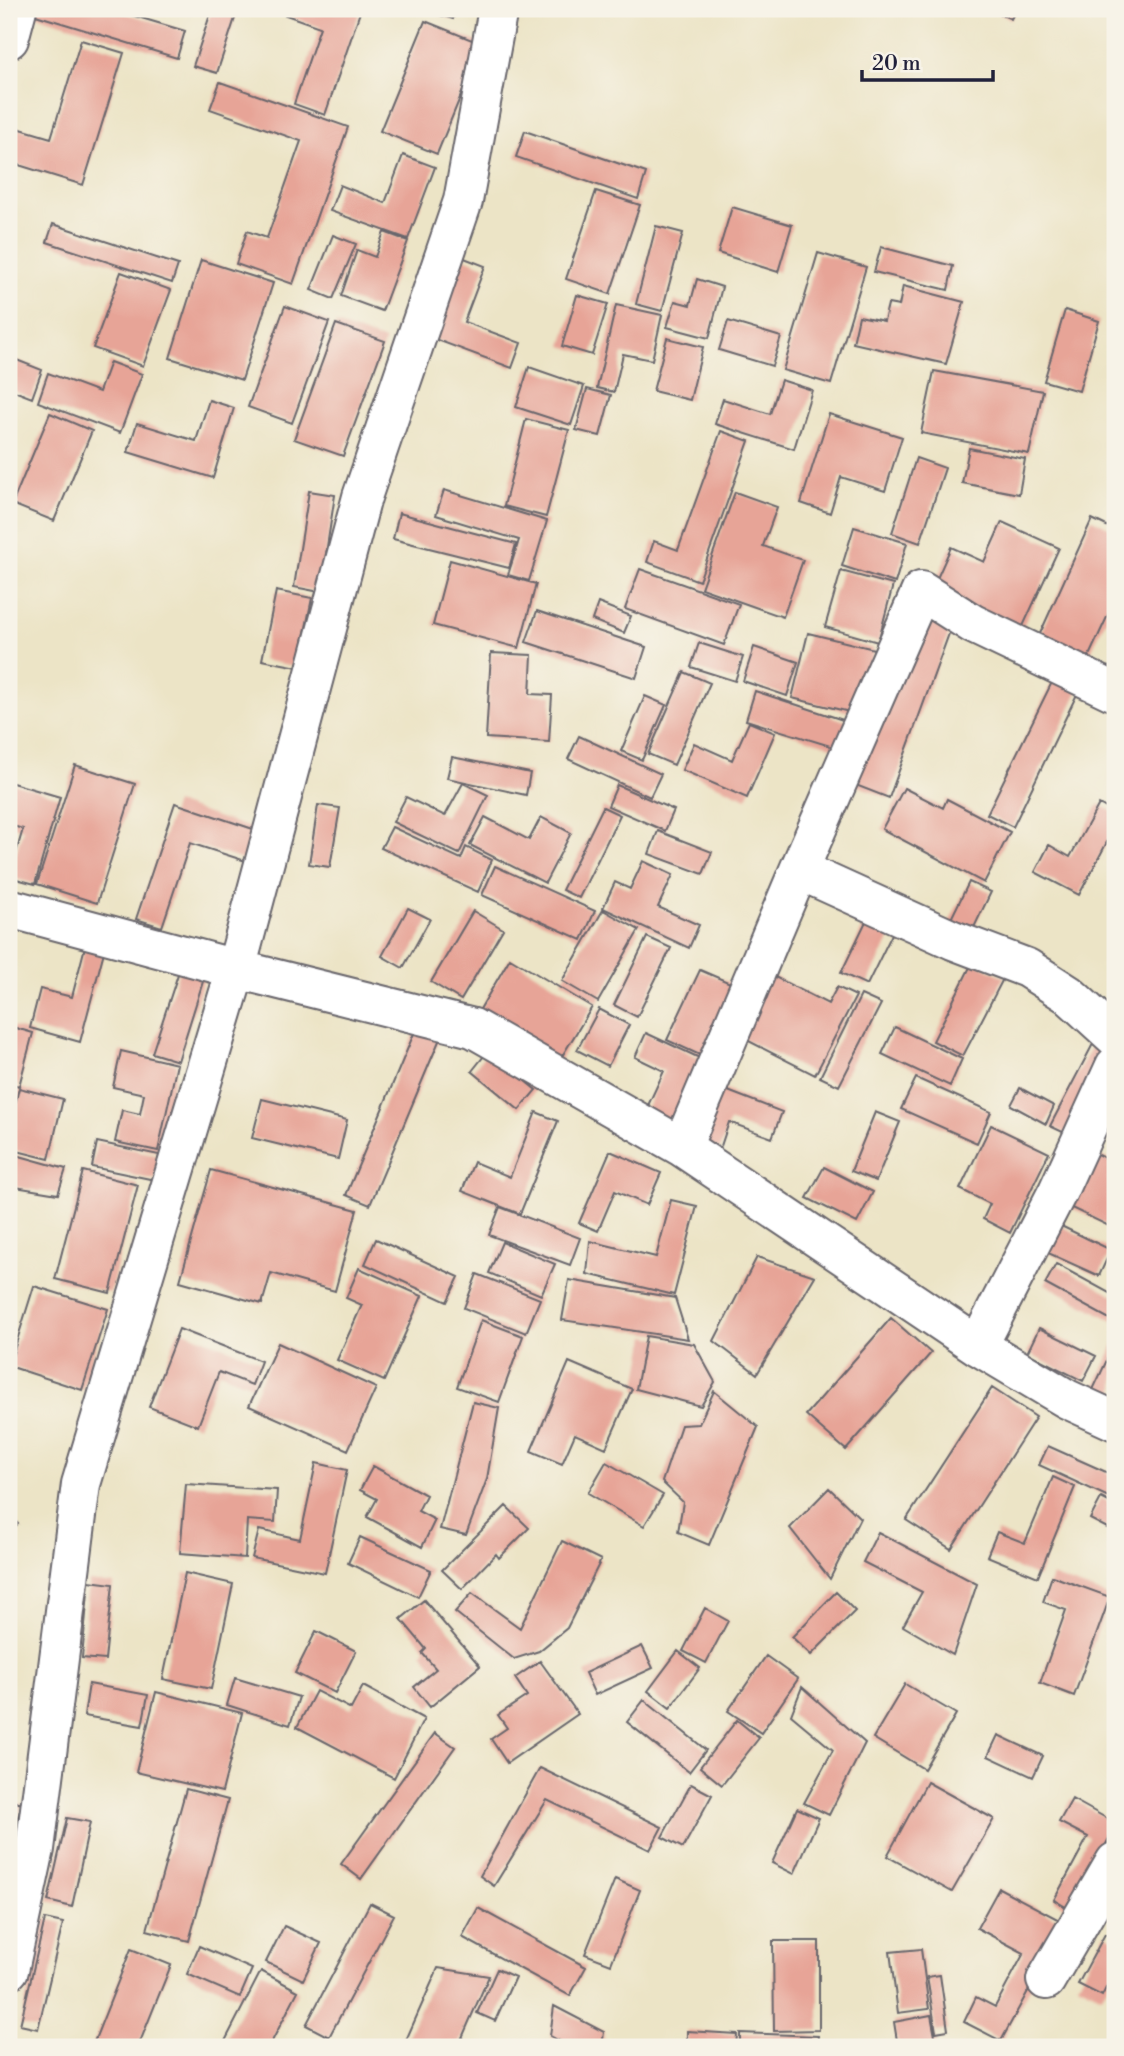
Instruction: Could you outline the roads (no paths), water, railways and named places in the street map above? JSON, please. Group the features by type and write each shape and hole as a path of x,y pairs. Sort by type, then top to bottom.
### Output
{"street":[{"path":"9,39 17,9"},
{"path":"9,1970 35,1849 81,1484 236,969 362,497 463,201 498,9"},
{"path":"682,1147 921,591 973,624 1115,692"},
{"path":"799,870 953,940 1027,968 1069,995 1115,1037"},
{"path":"9,908 236,969 474,1028 682,1147 978,1346 1067,1399 1115,1421"},
{"path":"978,1346 1058,1191 1115,1066"},
{"path":"1045,1980 1115,1862"}]}
